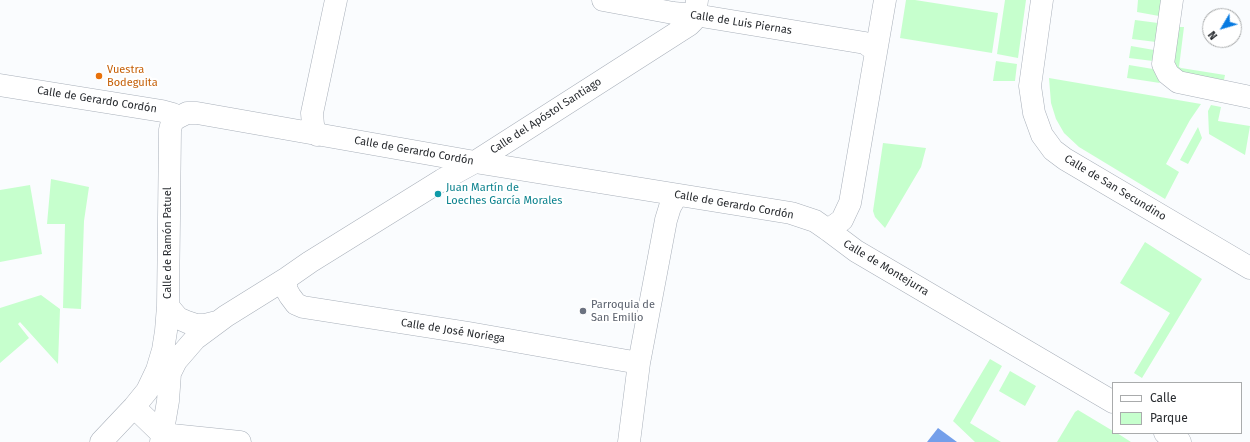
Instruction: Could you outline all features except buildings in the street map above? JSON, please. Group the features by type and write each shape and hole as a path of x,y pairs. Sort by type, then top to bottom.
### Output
{"street":[{"path":"317,135 313,125 312,112 336,0"},
{"name":"Calle de Luis Piernas","path":"603,0 673,13 696,7 865,43 876,51"},
{"name":"Calle de Montejurra","path":"885,0 850,204 842,220 828,230 856,251 1112,401"},
{"name":"Calle de San Secundino","path":"1042,0 1030,86 1034,113 1042,135 1053,150 1250,268"},
{"path":"1172,0 1163,64 1168,74 1178,82 1250,97"},
{"name":"Calle del Apóstol Santiago","path":"101,442 134,407 166,365 194,339 217,322 442,180 475,162 689,25 693,20 696,7"},
{"name":"Calle de Gerardo Cordón","path":"0,85 162,111 173,114 177,118 186,113 197,113 475,162 791,213 815,221 828,230"},
{"name":"Calle de Ramón Patuel","path":"166,365 170,130 172,122 177,118"},
{"path":"628,442 639,363 666,220 670,207 677,195"},
{"name":"Calle de José Noriega","path":"287,278 286,289 296,304 303,307 469,333 639,363"},
{"name":"Calle del Apóstol Santiago","path":"168,306 178,318 187,322 200,325 217,322"},
{"path":"162,438 168,401 170,373 166,365"},
{"path":"134,407 162,438 240,442"},
{"path":"1167,434 1180,442"}],"green space":[{"path":"906,0 915,0 998,13 992,53 900,38"},
{"path":"1005,0 1026,0 1018,58 997,54"},
{"path":"1138,0 1162,0 1159,16 1137,12"},
{"path":"1135,20 1158,23 1156,42 1132,39"},
{"path":"1179,27 1184,27 1179,67 1225,75 1224,80 1179,72 1174,63"},
{"path":"1131,46 1154,50 1153,61 1129,58"},
{"path":"996,61 1017,64 1015,81 993,81"},
{"path":"1129,65 1153,69 1160,83 1127,78"},
{"path":"1049,78 1201,104 1190,120 1166,164 1179,172 1165,199 1079,147 1064,133 1056,119 1051,103"},
{"path":"1211,105 1221,107 1218,121 1250,126 1245,155 1209,134 1208,111"},
{"path":"1198,127 1202,138 1188,164 1180,160"},
{"path":"883,143 926,148 921,167 885,228 875,217 873,211"},
{"path":"51,179 89,187 84,221 81,309 63,308 65,224 47,224"},
{"path":"30,185 42,254 0,262 0,190"},
{"path":"1145,242 1202,279 1142,378 1134,373 1170,313 1120,283"},
{"path":"41,295 60,309 58,364 20,322 18,324 29,338 0,363 0,308"},
{"path":"990,359 1002,366 970,423 1001,442 975,442 953,421"},
{"path":"1010,371 1036,386 1025,406 999,391"},
{"path":"1078,410 1112,430 1112,434 1119,434 1131,442 1057,442 1075,412"}],"water":[{"path":"938,428 957,442 927,442"}],"place":[{"name":"Vuestra Bodeguita","path":"99,76"},
{"name":"Juan Martín de Loeches García Morales","path":"438,194"},
{"name":"Parroquia de San Emilio","path":"583,311"}]}
